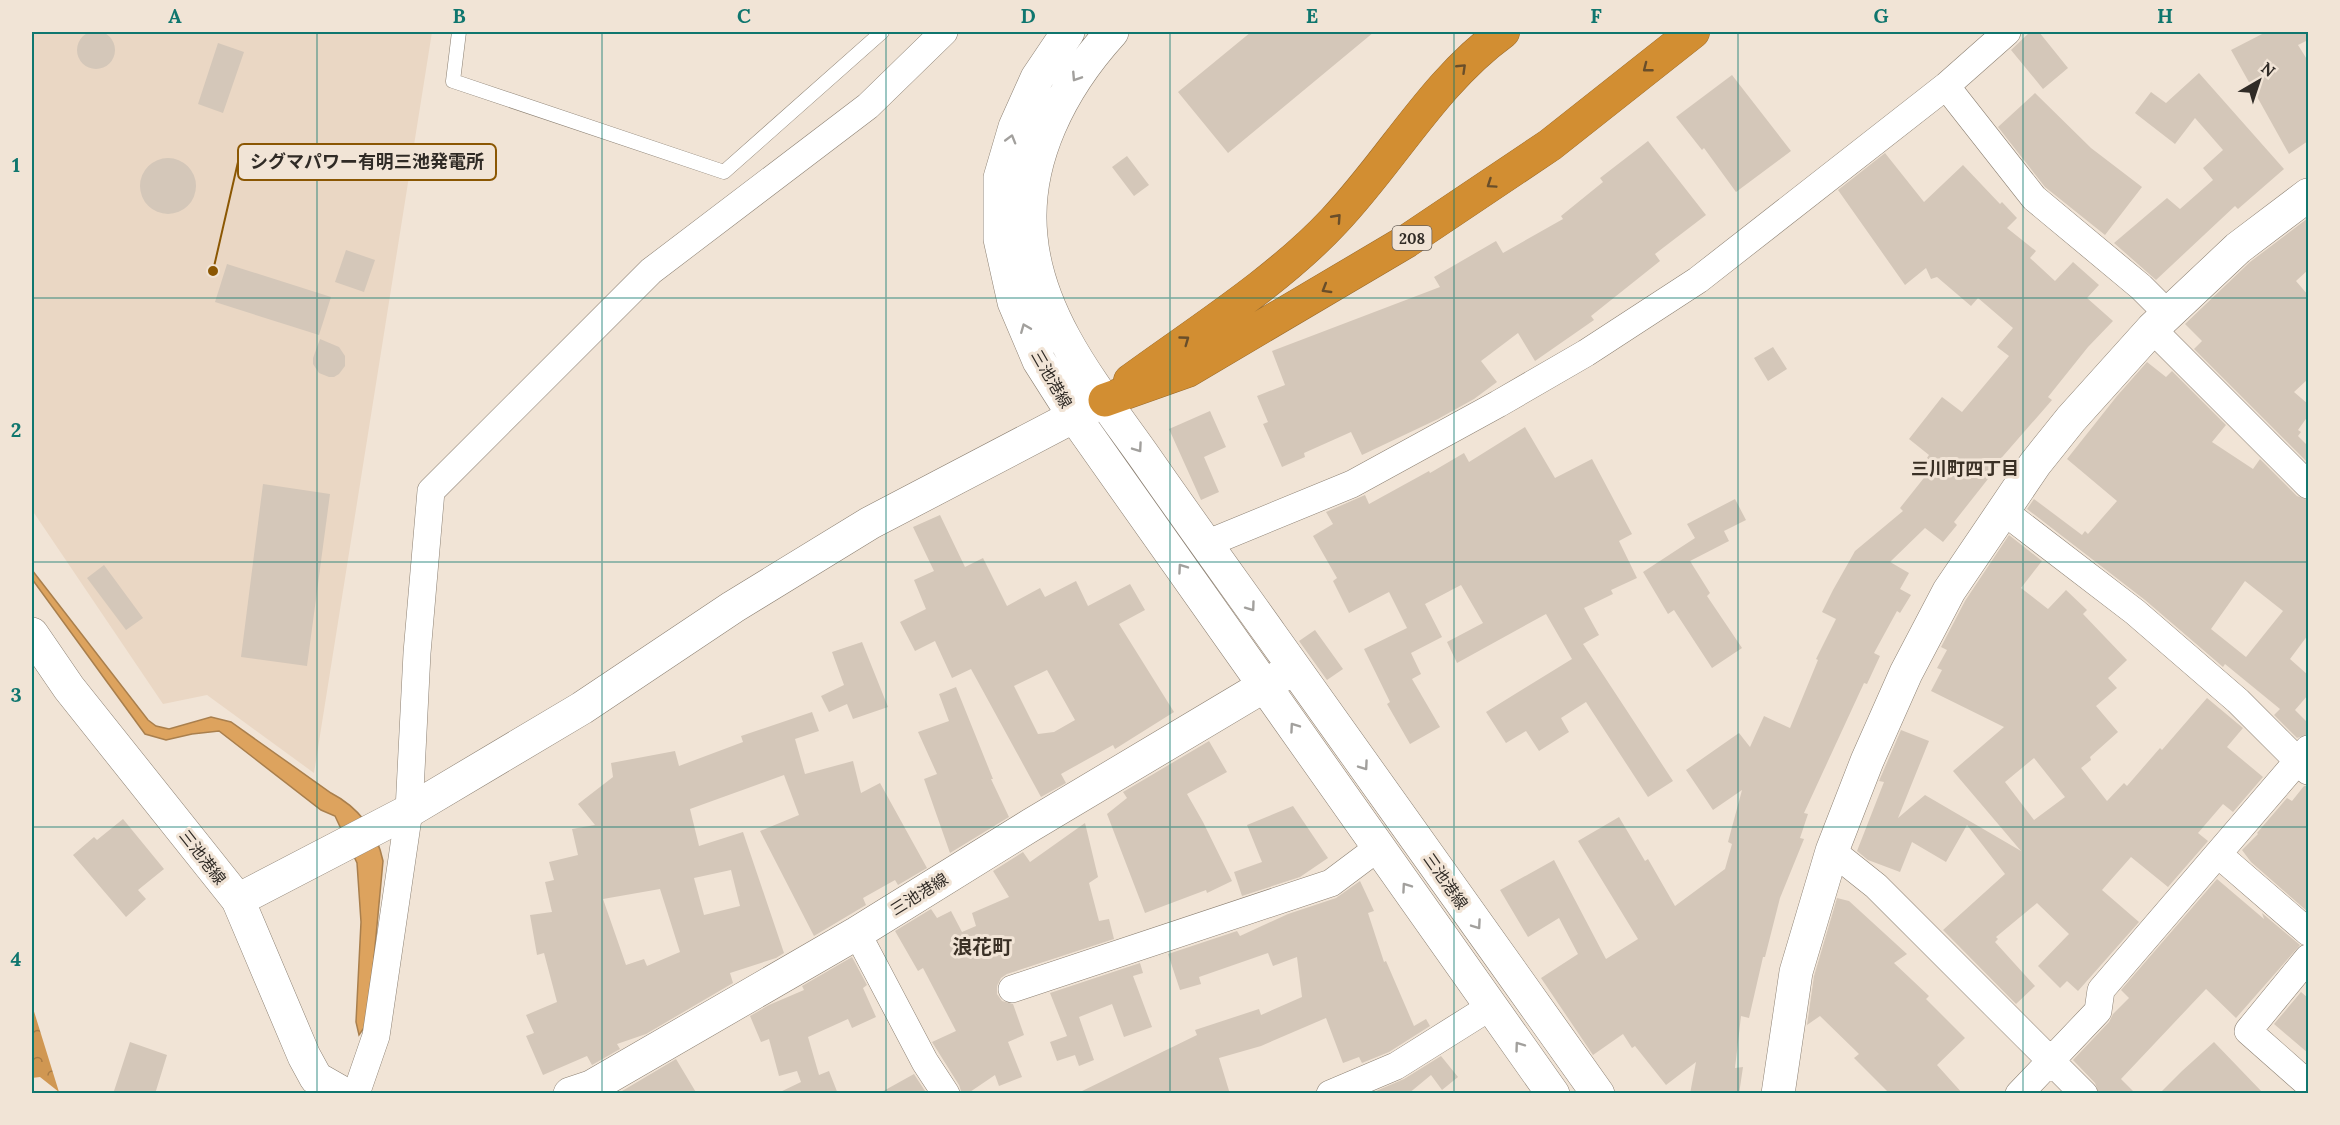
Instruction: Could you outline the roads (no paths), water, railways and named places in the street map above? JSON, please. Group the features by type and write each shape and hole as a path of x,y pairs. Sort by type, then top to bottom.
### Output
{"highway":[{"path":"1105,400 1287,265 1326,229 1375,172 1417,117 1459,71 1503,32"},
{"name":"208","path":"1105,400 1187,371 1407,240 1550,144 1693,32"}],"main road":[{"name":"三池港線","path":"1068,32 1037,78 1015,127 1000,178 1000,239 1014,302 1039,362 1074,416 1553,1094"},
{"name":"三池港線","path":"1112,32 1089,56 1064,96 1042,143 1032,188 1031,237 1041,289 1065,340 1105,400 1598,1094"},
{"path":"1778,1094 1796,972 1832,850 1906,673 1949,591 2002,510 2071,419 2160,321 2238,248 2308,195"},
{"path":"238,900 409,811 582,708 733,607 870,522 1105,400"},
{"name":"三池港線","path":"32,634 69,688 238,900 304,1056 321,1088"},
{"name":"三池港線","path":"585,1091 857,933 1031,825 1294,668"}],"street":[{"path":"356,1094 376,1036 409,811 417,654 431,491 651,271 868,106 944,32"},
{"path":"1206,544 1352,484 1586,353 1698,280 1946,86 2007,32"},
{"path":"1946,86 2034,198 2141,287 2160,321 2308,485"},
{"path":"2002,510 2135,612 2305,760 2101,990 2098,1011 2019,1094"},
{"path":"1011,989 1331,883 1378,847"},
{"path":"1832,850 1876,886 2084,1094"},
{"path":"2219,855 2308,932"},
{"path":"857,933 925,1062 946,1094"},
{"path":"2308,958 2248,1031 2308,1084"},
{"path":"1330,1094 1396,1066 1490,1007"}],"lane":[{"path":"459,32 453,81 724,172 882,32"}],"place":[{"name":"シグマパワー有明三池発電所","path":"213,271"}],"district":[{"name":"三川町四丁目","path":"1965,468"},
{"name":"浪花町","path":"982,946"}]}
